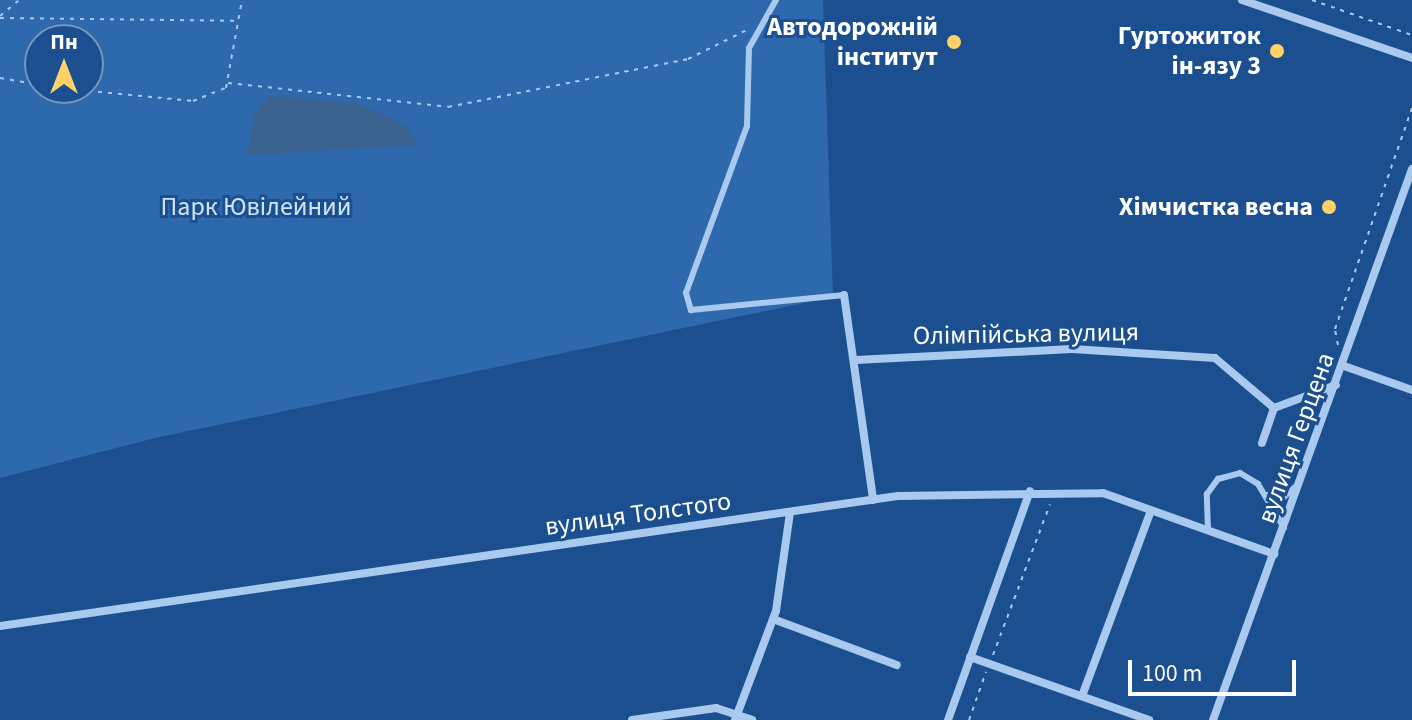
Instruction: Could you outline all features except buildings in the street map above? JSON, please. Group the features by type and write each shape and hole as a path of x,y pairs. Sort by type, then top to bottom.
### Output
{"street":[{"path":"1242,0 1412,58"},
{"name":"вулиця Герцена","path":"1213,720 1344,366 1412,169"},
{"path":"844,295 856,360 873,500"},
{"name":"Олімпійська вулиця","path":"856,360 1072,349 1215,358 1274,408"},
{"path":"1344,366 1412,390"},
{"path":"1262,443 1274,408 1337,385"},
{"name":"вулиця Толстого","path":"0,626 873,500 1055,489 1103,493 1274,554"},
{"path":"948,720 1030,491"},
{"path":"1082,696 1151,510"},
{"path":"736,717 773,619 790,513"},
{"path":"773,619 897,665"},
{"path":"970,657 1149,720"},
{"path":"632,720 716,708 752,720"}],"lane":[{"path":"776,0 761,22 744,77 747,126 690,279 691,310 844,295"},
{"path":"1208,530 1207,494 1218,479 1240,473 1264,494 1284,528"},
{"path":"1264,494 1284,497 1302,478"}],"path":[{"path":"0,17 19,0"},
{"path":"228,83 236,21 242,0"},
{"path":"1312,0 1412,35"},
{"path":"0,17 236,21"},
{"path":"104,92 193,101 228,83 448,107 688,59 761,22"},
{"path":"0,78 24,82"},
{"path":"1344,366 1335,329 1412,108"},
{"path":"969,720 1055,489"}],"green space":[{"name":"Парк Ювілейний","path":"0,0 823,0 833,297 155,438 0,478"}],"shaded area":[{"path":"269,96 358,103 405,126 418,145 247,155 255,114"}],"place":[{"name":"Автодорожній інститут","path":"954,42"},
{"name":"Гуртожиток ін-язу 3","path":"1277,51"},
{"name":"Хімчистка весна","path":"1329,207"}]}
